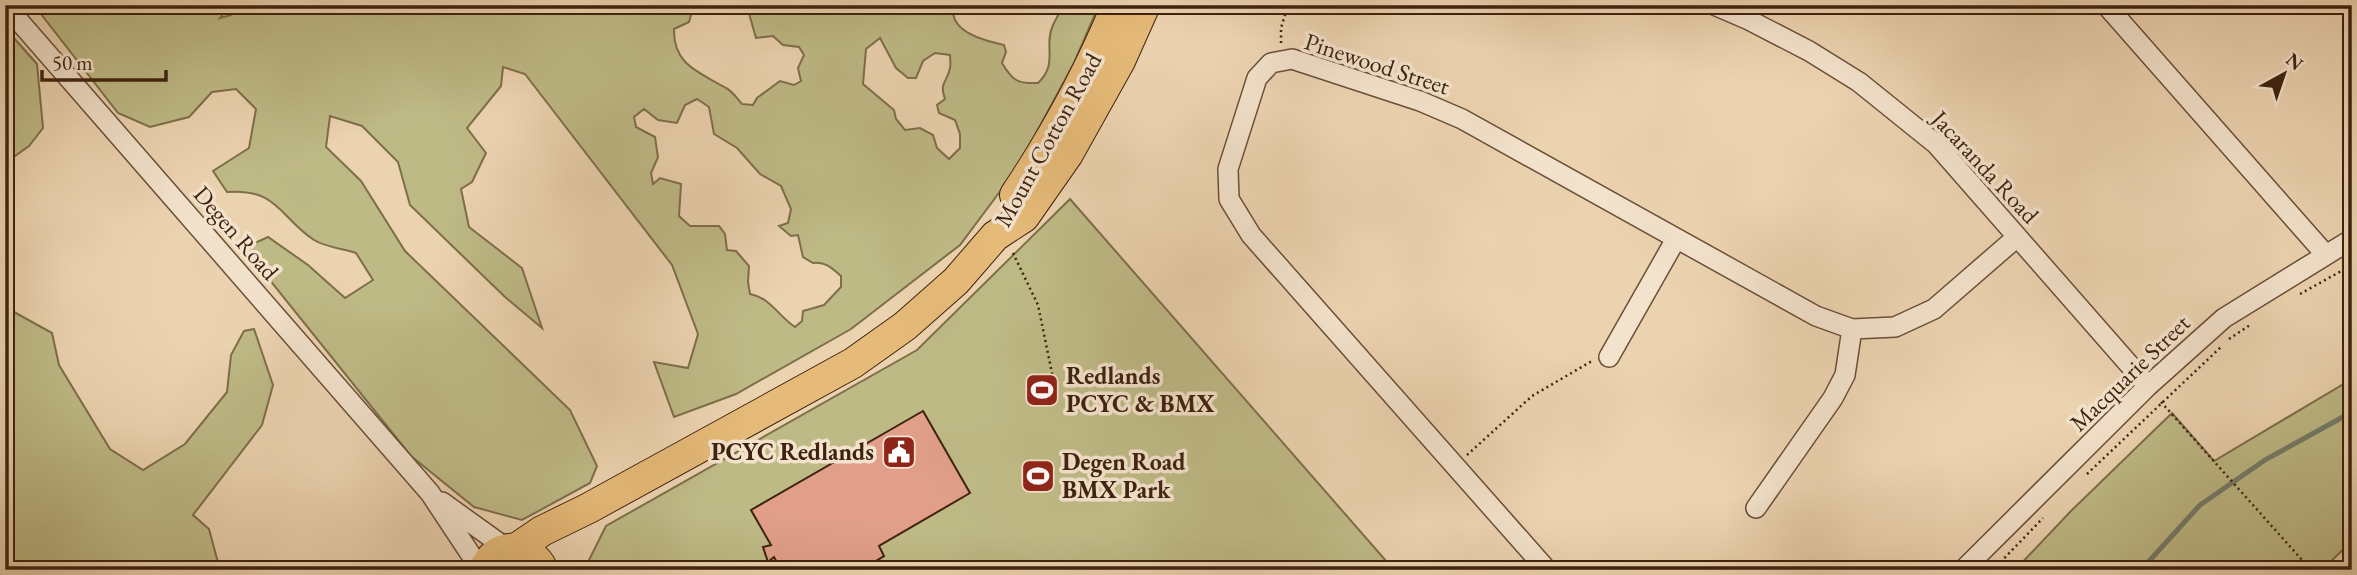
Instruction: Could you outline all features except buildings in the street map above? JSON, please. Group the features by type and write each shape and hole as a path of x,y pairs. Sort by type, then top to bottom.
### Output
{"main road":[{"name":"Mount Cotton Road","path":"995,236 1007,206 1047,147 1095,58 1116,5"},
{"name":"Mount Cotton Road","path":"482,570 491,557 589,508 852,363 905,326 956,281 995,236 1024,217 1068,154 1120,61 1145,5"},
{"name":"Mount Cotton Road","path":"543,569 556,542 589,508"},
{"path":"511,548 533,555 543,569"}],"street":[{"name":"Degen Road","path":"5,5 430,493 482,570"},
{"name":"Jacaranda Road","path":"1714,5 1810,51 1859,82 1936,144 2148,386"},
{"path":"2106,5 2326,255"},
{"name":"Pinewood Street","path":"1547,570 1251,235 1229,199 1228,169 1257,78 1271,63 1292,59 1420,101 1462,119 1816,316 1852,329 1895,327 1934,309 2017,237"},
{"path":"1609,357 1676,239"},
{"name":"Macquarie Street","path":"1963,570 2148,386 2224,318 2352,239"},
{"path":"1755,508 1833,398 1845,374 1852,329"},
{"name":"Degen Road","path":"430,493 511,548"}],"path":[{"path":"1282,61 1281,28 1288,5"},
{"path":"995,236 1012,251 1038,305 1054,383"},
{"path":"2293,298 2352,265"},
{"path":"2084,477 2228,341 2249,325"},
{"path":"1451,461 1467,455 1532,396 1596,359 1609,357"},
{"path":"2148,386 2311,570"},
{"path":"1993,570 2047,514"}],"shaded area":[{"path":"34,5 230,5 220,18 231,15 242,5 694,5 689,22 674,29 678,51 697,72 728,89 742,104 753,105 757,98 780,81 794,85 801,81 798,68 804,55 799,47 783,45 773,36 756,38 748,10 736,11 732,5 954,5 953,14 962,28 978,38 1004,45 1006,52 1002,63 1012,77 1020,82 1038,83 1048,69 1050,33 1062,5 1099,5 1074,63 1016,170 960,245 851,329 736,394 674,417 654,362 688,368 698,334 672,265 525,74 503,67 501,86 467,128 486,153 472,182 461,189 469,227 522,268 542,328 505,297 410,205 398,162 362,126 330,116 326,147 361,181 405,251 570,410 597,466 590,483 522,520 474,507 411,456 244,248 268,237 308,265 345,298 373,280 356,253 314,240 268,200 244,192 227,192 213,171 249,148 256,109 236,89 212,92 189,117 150,127 118,113","holes":["880,38 896,68 908,78 916,78 923,61 935,53 950,55 949,73 943,86 945,99 937,105 939,113 955,120 960,134 960,148 949,159 937,148 933,135 920,128 905,130 896,119 894,110 863,84 866,49","697,99 709,107 714,134 737,148 760,174 781,186 791,209 788,223 779,226 791,236 798,235 803,257 813,263 828,266 841,276 841,287 824,305 803,311 802,321 795,327 769,303 750,294 749,266 736,251 727,250 725,234 719,226 690,226 679,216 681,184 660,178 653,184 651,173 658,157 655,137 636,127 634,117 644,109 658,120 677,123 685,105"]},
{"path":"5,28 37,64 43,128 29,146 5,163"},
{"name":"Redlands PCYC & BMX","path":"1070,199 1394,570 584,570 606,526 917,350"},
{"path":"5,307 52,333 59,365 110,449 143,470 185,444 227,392 231,355 244,331 254,329 273,385 262,425 193,515 209,529 220,570 5,570"},
{"path":"2352,379 2352,541 2322,570 2015,570 2071,511 2172,413 2214,461"}],"waterway":[{"path":"2141,570 2200,505 2265,460 2352,412"}],"place":[{"name":"Redlands PCYC & BMX","path":"1042,390"},
{"name":"PCYC Redlands","path":"899,452"},
{"name":"Degen Road BMX Park","path":"1038,476"}]}
